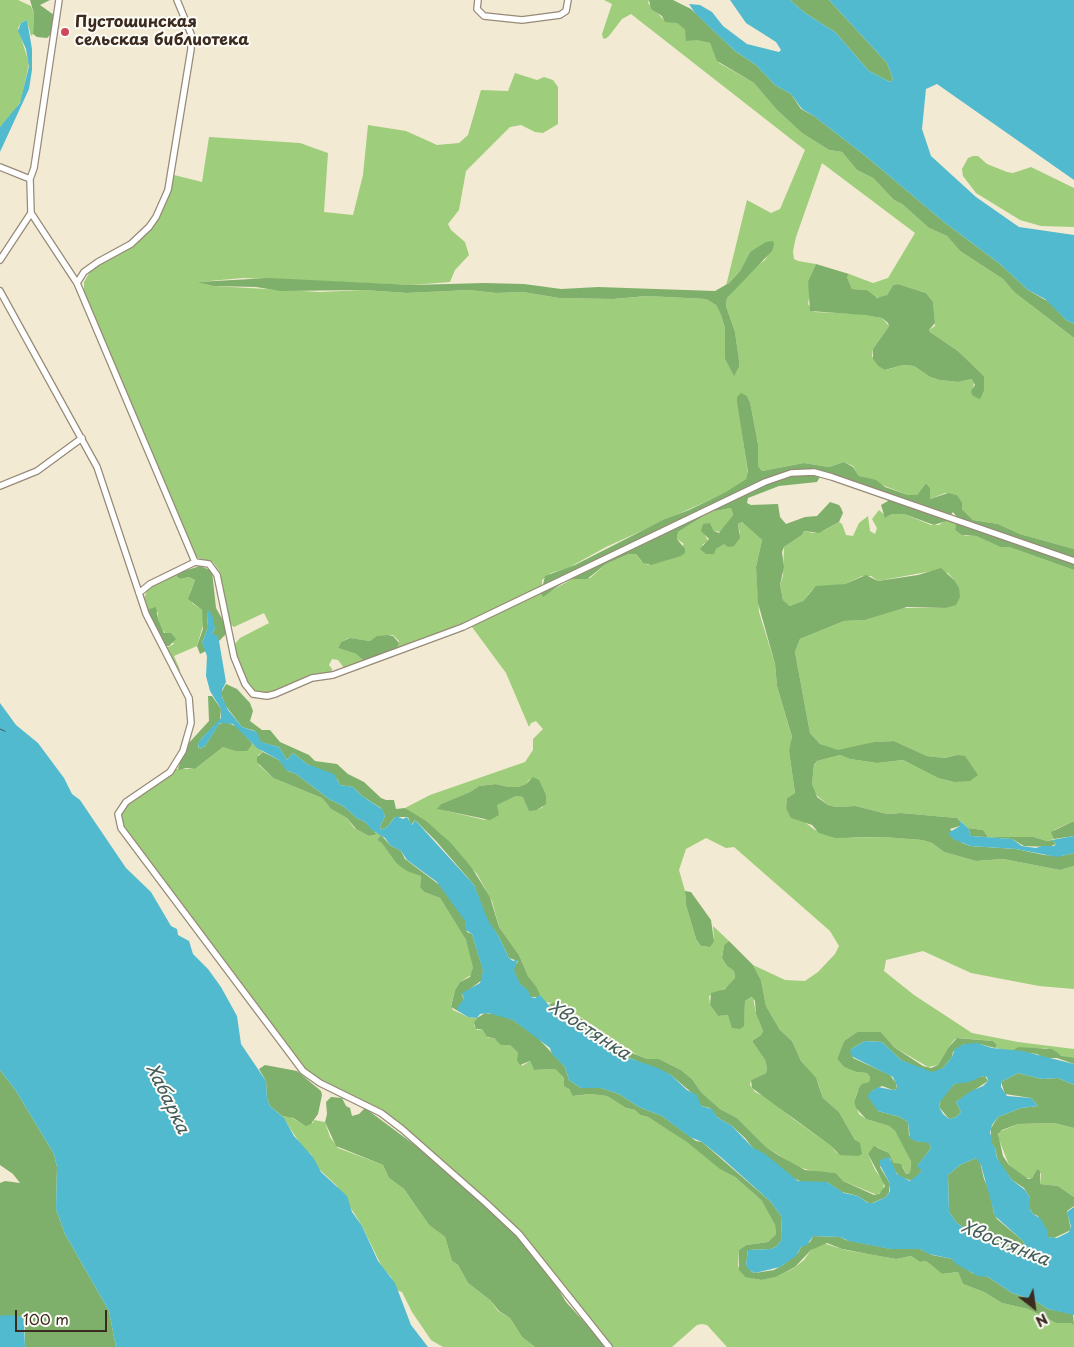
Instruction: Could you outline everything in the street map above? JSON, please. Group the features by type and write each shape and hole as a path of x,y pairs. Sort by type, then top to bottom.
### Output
{"street":[{"path":"59,0 30,178 31,213 77,283 195,562"},
{"path":"77,283 84,272 131,244 150,227 168,190 191,49 191,34 178,0"},
{"path":"478,0 477,9 484,16 522,20 560,14 566,11 568,0"},
{"path":"0,167 30,178"},
{"path":"0,260 31,213"},
{"path":"0,291 82,438 106,487 139,593 160,642 189,698 191,722 189,734 176,765 165,776 126,802 118,814 121,828 303,1071 320,1083 381,1113 402,1128 518,1234 609,1347"},
{"path":"0,486 38,470 82,438"},
{"path":"139,593 150,584 195,562 209,564 217,575 238,670 249,691 253,694 267,696 312,678 333,675 463,626 765,482 791,473 814,472 832,477 1074,561"}],"green space":[{"path":"0,0 18,0 31,6 34,14 33,34 31,36 27,20 21,23 18,28 29,63 21,101 0,127"},
{"path":"30,0 50,0 40,5 54,15 50,35 47,38 37,37 33,34 34,14"},
{"path":"604,0 649,0 648,3 664,20 677,23 685,30 687,37 710,43 719,63 754,83 776,109 802,133 829,150 842,152 857,170 873,178 894,200 902,204 929,228 947,236 960,251 1003,279 1014,292 1074,338 1074,549 1020,534 998,524 973,520 962,509 962,502 957,495 945,493 930,499 930,488 926,483 917,495 908,495 859,476 853,466 844,462 829,467 804,463 762,471 758,466 758,444 750,402 747,396 737,397 748,474 746,479 729,491 606,547 568,568 551,573 542,580 542,588 461,626 396,650 399,641 393,635 378,636 370,641 349,638 341,642 338,648 356,654 364,661 344,668 338,660 332,659 329,665 332,673 313,676 271,692 260,693 252,689 242,674 234,645 240,638 269,623 264,613 234,627 230,624 220,572 213,562 198,558 194,554 84,291 84,282 91,270 124,251 159,217 166,203 174,175 202,182 209,137 300,143 328,153 324,212 353,215 363,175 368,125 406,131 437,145 459,143 468,135 481,90 508,91 515,73 537,80 544,77 553,80 558,87 558,124 543,133 535,132 521,125 510,127 466,171 459,210 448,224 451,230 465,242 469,255 455,270 450,282 412,285 243,278 198,282 213,286 320,292 364,290 407,293 469,290 496,293 523,292 559,298 613,299 648,296 706,299 716,305 721,315 725,328 725,359 734,375 739,367 739,360 735,332 726,306 727,298 750,271 765,260 774,245 750,252 740,271 726,286 747,200 771,213 780,209 805,150 631,14 622,19 609,36 605,39 603,38 602,34 612,4","holes":["822,163 915,233 888,278 873,283 849,274 847,277 852,289 867,290 874,297 880,298 887,295 893,285 898,284 926,293 933,302 935,326 929,330 930,332 958,351 984,376 984,391 981,398 973,389 974,382 972,379 958,382 940,380 930,377 914,366 903,365 886,370 878,366 872,356 873,349 889,326 882,318 858,314 814,312 808,304 810,292 808,281 816,264 794,259 793,251 796,237"]},
{"path":"649,0 673,0 691,9 735,51 756,65 775,85 791,94 801,109 814,116 868,158 944,222 1000,264 1028,290 1049,302 1066,320 1074,324 1074,338 1014,292 1003,279 960,251 947,236 929,228 902,204 894,200 873,178 857,170 842,152 829,150 802,133 776,109 754,83 717,61 710,43 697,40 686,41 685,30 677,23 665,22 662,16 651,9"},
{"path":"790,0 829,0 887,63 893,79 890,82 869,71 835,32 805,13"},
{"path":"978,156 987,164 1007,172 1013,173 1031,167 1074,188 1074,227 1041,226 1020,220 976,193 963,176 962,169 968,158"},
{"path":"773,241 772,251 727,298 726,306 735,332 739,360 739,367 734,376 725,359 725,328 721,315 716,305 706,299 647,296 613,299 559,298 523,292 496,293 469,290 407,293 364,290 281,291 256,287 213,286 197,282 269,278 412,285 484,283 524,284 561,289 598,287 715,291 729,283 740,271 750,252 766,242"},
{"path":"816,264 849,274 847,277 852,289 867,290 877,298 887,295 893,285 898,284 926,293 933,302 935,323 929,330 930,332 958,351 984,376 984,391 981,398 979,399 972,395 971,391 975,385 972,379 958,382 940,380 930,377 914,366 903,365 885,370 878,366 873,359 873,349 889,326 882,318 810,311 808,281"},
{"path":"741,393 747,396 750,402 758,444 758,466 762,471 804,463 829,467 844,462 853,467 859,476 876,480 885,487 908,495 917,495 926,483 930,488 930,499 948,493 957,495 962,502 962,509 973,520 998,524 1020,534 1074,549 1074,570 1009,547 1001,547 976,536 962,535 955,530 957,517 953,512 946,521 934,525 904,514 892,514 885,518 881,505 888,501 887,498 821,475 817,482 779,486 748,498 747,503 751,505 778,504 780,517 786,524 805,517 817,516 830,502 839,505 841,508 843,513 839,522 819,533 804,531 802,535 784,547 782,552 784,567 780,585 783,600 790,606 803,601 816,586 845,584 866,575 878,581 918,575 941,568 954,580 959,588 960,597 956,605 945,608 907,607 865,620 844,621 800,639 795,652 810,733 820,744 838,750 874,742 894,741 927,756 944,758 957,755 965,756 978,775 970,781 954,782 938,778 903,760 877,763 850,759 840,755 817,761 814,765 812,784 817,797 828,805 836,807 856,806 887,814 901,813 957,818 960,821 960,826 950,829 962,843 970,846 1016,849 1044,855 1061,856 1074,853 1074,866 1060,870 1003,859 976,861 944,852 932,843 922,840 883,837 835,838 819,833 812,825 791,818 786,808 787,798 795,793 789,751 792,737 777,686 775,664 758,603 756,567 762,540 742,522 738,524 740,538 734,546 728,547 724,544 716,549 714,554 706,554 700,549 709,539 701,531 703,524 710,523 714,531 719,533 733,515 731,508 710,512 678,532 677,539 685,549 685,553 681,556 651,565 643,563 636,554 629,554 606,564 587,579 572,579 564,582 543,597 541,593 545,576 575,565 663,520 689,510 726,492 746,479 748,472 737,402 737,397"},
{"path":"731,508 733,515 721,532 714,531 710,523 705,535 708,541 702,545 716,549 740,533 738,524 742,522 762,540 756,567 759,612 775,664 777,686 793,741 789,751 795,793 787,798 786,808 815,830 852,838 883,837 922,840 932,843 944,852 976,861 1003,859 1060,870 1074,866 1074,989 1039,986 971,973 923,951 886,960 884,971 914,995 972,1033 1018,1042 1074,1049 1074,1058 1067,1058 1046,1048 1027,1049 1018,1047 1011,1051 995,1048 997,1045 993,1041 960,1038 955,1039 938,1065 928,1067 894,1047 881,1032 857,1032 844,1041 837,1059 844,1067 856,1072 867,1073 870,1077 869,1082 858,1090 854,1102 859,1114 866,1119 889,1126 895,1131 911,1159 910,1173 906,1174 903,1167 894,1163 889,1153 877,1147 868,1154 875,1170 884,1182 883,1190 877,1195 843,1181 836,1173 816,1172 798,1167 766,1147 737,1118 720,1109 681,1070 659,1059 647,1059 637,1055 561,1004 544,1002 528,976 519,955 499,927 492,901 477,874 441,834 405,808 430,795 525,762 533,750 533,739 543,729 536,721 531,723 529,727 506,673 472,627 472,624 541,590 551,591 572,579 590,578 606,564 629,554 636,554 641,561 648,565 667,560 684,544 677,539 678,532 710,512","holes":["530,779 543,807 537,810 523,797 516,796 496,805 485,820 438,809 441,804 470,792 479,786 496,784 518,787 526,784","706,838 726,848 734,847 830,931 839,946 835,954 818,972 805,981 785,980 753,965 761,980 766,1006 780,1030 792,1041 801,1061 818,1083 823,1098 839,1112 855,1140 837,1153 831,1146 768,1098 755,1092 750,1085 751,1080 766,1073 767,1068 765,1060 752,1041 761,1035 763,1031 756,1014 753,997 745,1001 744,1021 731,1019 728,1015 718,1016 710,1005 709,996 728,987 735,978 734,971 727,966 722,958 724,945 729,941 713,926 714,938 708,947 701,946 696,939 686,905 685,891 679,870 686,849"]},
{"path":"879,510 887,517 892,514 904,514 931,525 939,525 947,519 957,522 955,530 965,536 976,536 1074,570 1074,821 1054,830 1054,839 1047,841 1034,837 988,837 983,830 968,828 957,818 901,813 887,814 856,806 836,807 828,805 814,793 812,784 814,766 817,761 840,755 850,759 877,763 903,760 938,778 954,782 957,755 943,758 927,756 894,741 874,742 847,750 833,750 820,744 810,733 795,652 800,639 844,621 865,620 902,608 945,608 954,580 948,573 932,571 878,581 871,576 862,576 845,584 812,590 803,601 794,605 790,606 783,600 780,585 783,576 784,547 802,535 804,531 813,533 825,530 839,522 842,524 846,535 853,536 859,523 868,516 870,531 875,534 877,528 872,519"},
{"path":"200,566 212,571 216,608 225,624 225,635 219,641 212,634 215,628 209,611 207,614 208,627 202,643 206,651 200,654 197,646 203,629 202,610 188,599 195,580 189,577 180,579 176,576 181,572"},
{"path":"179,573 176,576 180,579 189,577 195,580 190,593 192,603 202,610 204,622 197,646 174,656 180,670 179,673 163,646 168,647 174,644 162,629 158,619 158,612 149,616 143,601 148,588"},
{"path":"156,607 158,619 164,633 171,633 176,639 169,646 163,646 150,618 149,609"},
{"path":"377,636 393,636 399,643 396,650 364,661 356,654 338,648 341,642 350,638 370,641"},
{"path":"226,684 237,689 250,703 253,711 250,721 262,730 270,730 280,742 309,755 315,761 337,764 348,774 364,782 381,798 394,800 396,809 405,808 426,821 450,842 472,868 490,897 499,927 519,955 528,976 540,995 538,997 531,997 519,983 513,969 518,961 509,958 499,937 487,920 474,885 415,820 411,825 408,817 395,817 387,827 381,830 380,827 385,816 381,808 362,796 353,787 340,785 337,779 307,764 293,753 287,760 279,747 260,742 255,731 242,727 225,705 221,693"},
{"path":"208,696 212,696 221,709 220,720 201,739 198,745 199,749 205,746 219,724 225,722 236,726 252,743 251,746 247,751 236,751 223,747 195,769 186,768 179,770 178,768 187,745 209,721"},
{"path":"252,743 263,752 258,755 259,765 273,778 322,798 331,809 347,818 354,828 369,836 378,833 381,835 377,840 383,843 396,863 421,876 420,887 424,892 440,898 466,940 474,963 471,975 460,982 455,990 451,1006 453,1010 468,1017 477,1018 474,1025 477,1030 482,1029 488,1038 492,1037 504,1045 510,1045 518,1053 522,1066 530,1061 534,1070 555,1069 564,1078 564,1084 575,1096 590,1094 607,1096 626,1108 635,1110 640,1115 648,1117 687,1141 720,1168 735,1177 763,1202 775,1225 776,1234 768,1242 746,1245 739,1250 738,1266 744,1276 760,1280 776,1277 794,1268 804,1260 811,1250 823,1243 845,1250 896,1259 911,1256 920,1262 926,1261 942,1274 958,1272 963,1284 984,1292 1002,1303 1028,1309 1056,1323 1071,1323 1074,1326 1074,1347 727,1347 707,1325 702,1324 697,1325 672,1347 612,1347 520,1233 404,1127 304,1070 122,828 121,814 128,803 176,769 195,769 223,747 246,750"},
{"path":"263,752 279,760 288,771 296,774 329,799 343,806 358,819 364,821 377,834 369,836 356,829 347,818 331,809 322,798 273,778 257,762 257,757"},
{"path":"533,777 539,780 546,795 546,804 537,810 529,811 523,797 516,796 497,805 499,815 490,820 437,809 441,804 470,792 479,786 496,784 518,787 526,784"},
{"path":"1074,821 1074,836 1054,839 1051,832"},
{"path":"968,828 983,830 988,837 1034,837 1047,841 1052,840 1056,844 1049,847 1024,846 1012,839 971,836"},
{"path":"381,835 390,845 401,851 405,859 441,886 465,920 467,932 472,934 483,970 482,980 462,995 464,999 458,1011 451,1007 455,990 460,982 470,977 473,967 466,940 440,898 424,892 420,887 421,876 407,871 396,863 382,843 377,840"},
{"path":"685,891 691,892 711,920 714,941 710,947 701,946 696,939 686,905"},
{"path":"729,941 753,965 761,980 766,1006 780,1030 792,1041 801,1061 816,1078 823,1098 839,1112 855,1140 860,1143 862,1154 858,1156 840,1155 831,1146 752,1088 751,1080 766,1073 767,1068 765,1060 752,1041 761,1035 763,1031 756,1014 755,1001 752,997 745,1001 744,1026 740,1029 732,1028 728,1015 718,1016 710,1005 711,993 725,989 735,978 734,971 727,966 722,958 724,945"},
{"path":"557,1002 632,1053 647,1059 659,1059 681,1070 720,1109 737,1118 766,1147 778,1155 805,1170 836,1173 843,1181 874,1195 879,1194 885,1186 868,1154 874,1146 889,1153 894,1163 901,1164 906,1174 910,1173 911,1161 895,1131 889,1126 866,1119 856,1108 854,1102 859,1088 862,1084 869,1082 870,1077 867,1073 856,1072 844,1067 837,1059 844,1041 857,1032 881,1032 894,1047 923,1066 931,1068 938,1065 948,1048 957,1038 993,1041 997,1045 995,1048 980,1044 964,1044 953,1052 952,1057 943,1068 936,1072 927,1072 901,1060 882,1042 865,1041 851,1049 853,1058 890,1075 896,1083 897,1089 893,1090 882,1086 872,1091 878,1111 900,1117 908,1122 909,1135 915,1141 929,1142 931,1148 918,1165 922,1171 912,1181 899,1176 893,1168 890,1158 885,1159 880,1167 890,1184 889,1192 886,1197 870,1204 858,1196 842,1192 827,1182 802,1182 793,1178 752,1147 732,1126 717,1117 710,1108 701,1106 692,1093 671,1075 610,1050 582,1027 552,1009 549,1004"},
{"path":"485,1013 501,1015 513,1020 537,1037 565,1067 569,1080 581,1088 601,1088 619,1094 639,1107 662,1116 696,1141 702,1142 771,1202 781,1216 782,1239 777,1246 771,1249 748,1250 746,1265 752,1272 774,1270 783,1265 798,1253 801,1247 810,1242 813,1236 840,1237 846,1240 891,1249 920,1249 932,1255 952,1259 972,1273 988,1277 1012,1293 1034,1300 1048,1309 1073,1314 1074,1326 1071,1323 1056,1323 1028,1309 1002,1303 984,1292 963,1284 958,1272 942,1274 926,1261 920,1262 911,1256 896,1259 873,1255 842,1249 827,1243 811,1250 795,1267 776,1277 761,1280 745,1277 739,1270 739,1250 746,1245 768,1242 776,1234 775,1225 762,1201 735,1177 720,1169 687,1142 648,1117 640,1115 635,1110 626,1108 607,1096 590,1094 573,1096 569,1089 564,1086 564,1078 555,1069 534,1070 530,1061 520,1065 517,1060 518,1053 510,1045 501,1045 494,1038 487,1037 482,1029 476,1029 474,1023 477,1018"},
{"path":"1018,1047 1052,1049 1062,1056 1074,1058 1074,1064 1057,1058 1044,1058 1037,1054 1011,1051"},
{"path":"265,1065 297,1071 321,1091 322,1095 318,1114 311,1124 306,1126 293,1118 282,1116 270,1106 267,1098 266,1081 259,1069"},
{"path":"0,1070 16,1091 54,1154 57,1167 56,1209 65,1234 109,1311 116,1347 25,1347 25,1327 20,1316 0,1316 0,1183 5,1181 20,1183 13,1174 0,1165"},
{"path":"1018,1073 1042,1079 1058,1078 1074,1085 1074,1128 1054,1123 1018,1124 1002,1130 998,1134 1003,1156 1009,1165 1028,1179 1032,1178 1037,1169 1040,1171 1040,1184 1058,1186 1074,1197 1074,1206 1067,1211 1071,1230 1054,1238 1048,1237 1038,1216 1033,1214 1029,1207 1030,1198 1024,1188 1012,1180 998,1161 995,1148 991,1143 991,1128 998,1117 1021,1108 1038,1106 1031,1098 1005,1094 1001,1082"},
{"path":"985,1076 988,1081 956,1102 961,1112 956,1117 949,1119 939,1107 941,1099 954,1084"},
{"path":"331,1097 342,1098 346,1106 350,1108 352,1116 359,1114 365,1108 420,1149 476,1196 515,1233 553,1280 566,1302 607,1347 535,1347 522,1337 510,1318 499,1311 490,1300 468,1283 458,1265 452,1261 445,1237 429,1225 404,1189 389,1178 383,1165 336,1146 325,1122 327,1114 326,1102"},
{"path":"282,1116 290,1117 303,1124 313,1123 314,1120 325,1122 330,1137 338,1148 383,1165 389,1178 404,1189 429,1225 445,1237 452,1261 458,1265 468,1283 490,1300 498,1311 510,1318 522,1337 535,1347 443,1347 431,1340 412,1312 402,1292 396,1290 391,1277 382,1267 362,1226 337,1186 319,1169 311,1154 303,1148"},
{"path":"1054,1123 1074,1128 1074,1197 1058,1186 1040,1184 1041,1174 1037,1169 1032,1178 1025,1178 1009,1165 998,1137 999,1132 1018,1124"},
{"path":"976,1158 980,1162 997,1219 1023,1241 1027,1249 1025,1254 1015,1255 976,1236 957,1223 949,1212 948,1175 960,1165"}],"water":[{"path":"730,0 790,0 805,13 835,32 869,71 890,82 893,79 887,63 829,0 1074,0 1074,180 937,84 926,89 922,129 931,156 976,197 1019,227 1074,235 1074,324 1066,320 1045,299 1028,290 1000,264 944,222 868,158 814,116 802,109 791,94 775,85 756,65 735,51 695,13 689,4 700,5 712,12 723,26 747,44 779,52 781,50 776,42 746,23"},
{"path":"27,20 32,49 32,70 29,89 0,152 0,127 20,103 29,66 26,49 18,31 21,23"},
{"path":"209,610 215,628 212,634 217,635 219,641 226,682 222,690 222,697 228,710 242,727 257,732 261,742 279,747 287,760 293,753 307,764 334,774 340,785 353,787 362,796 382,809 385,816 380,827 381,830 387,827 396,816 403,819 407,817 412,825 415,820 474,885 488,920 509,958 513,961 518,959 514,970 520,984 528,990 531,997 535,998 540,995 552,1009 582,1027 617,1054 658,1068 671,1075 687,1090 697,1095 701,1106 712,1109 717,1117 732,1126 752,1147 765,1154 798,1181 827,1182 844,1193 858,1196 868,1203 873,1203 886,1197 890,1191 890,1184 880,1165 880,1160 889,1157 897,1174 910,1181 922,1171 917,1166 931,1148 929,1143 915,1141 910,1138 908,1122 900,1117 878,1111 868,1097 869,1093 878,1087 893,1090 897,1089 897,1086 893,1077 853,1057 850,1052 851,1049 865,1041 882,1042 901,1060 932,1072 943,1068 952,1057 955,1049 964,1044 977,1043 992,1048 1022,1051 1074,1064 1074,1085 1058,1078 1042,1079 1018,1073 1001,1082 1001,1087 1007,1096 1031,1098 1038,1106 1021,1108 998,1117 992,1125 990,1133 997,1158 1012,1180 1025,1190 1030,1198 1030,1209 1033,1214 1040,1218 1048,1231 1048,1237 1057,1238 1069,1232 1071,1227 1067,1212 1074,1207 1074,1315 1048,1309 1034,1300 1012,1293 988,1277 978,1276 956,1264 952,1259 929,1254 920,1249 890,1249 849,1241 840,1237 813,1236 807,1245 801,1247 796,1256 780,1267 755,1273 749,1270 746,1265 748,1250 771,1249 777,1246 782,1239 781,1216 771,1202 723,1159 702,1142 690,1137 662,1116 639,1107 619,1094 601,1088 581,1088 569,1080 565,1067 552,1054 550,1048 513,1020 488,1013 480,1014 477,1018 468,1017 458,1011 457,1008 464,999 462,993 480,983 483,971 472,934 466,930 465,921 437,882 407,860 401,851 390,845 385,838 372,830 364,821 358,819 343,806 329,799 296,774 286,770 279,760 257,748 233,724 220,723 205,746 199,749 198,744 201,739 221,718 221,709 210,691 206,676 207,656 202,643 208,627 207,614","holes":["983,1076 987,1077 988,1081 983,1086 971,1091 956,1102 961,1112 956,1117 949,1119 943,1114 939,1107 940,1102 954,1084 969,1082","976,1158 981,1165 995,1216 1023,1241 1027,1249 1025,1254 1015,1255 976,1236 957,1223 949,1212 948,1175 960,1165"]},
{"name":"Хабарка","path":"0,703 16,725 38,743 64,778 72,794 80,800 126,868 151,892 171,926 177,929 178,935 189,941 193,954 208,969 221,987 237,1016 241,1044 266,1081 267,1098 270,1106 284,1118 294,1136 313,1157 321,1172 347,1196 352,1212 362,1226 378,1261 395,1283 411,1325 428,1347 116,1347 109,1311 65,1234 56,1209 57,1167 54,1154 16,1091 0,1070"},
{"path":"960,821 968,828 971,836 1012,839 1022,846 1036,848 1054,846 1056,844 1052,840 1074,836 1074,853 1057,857 1016,849 970,846 953,839 948,833 960,826"},
{"path":"0,1316 20,1316 24,1321 25,1347 0,1347"}],"ferry route":[{"path":"0,729 9,733"}],"place":[{"name":"Пустошинская сельская библиотека","path":"65,32"}],"water label":[{"name":"Хвостянка","path":"589,1031"},
{"name":"Хвостянка","path":"1005,1244"}]}
